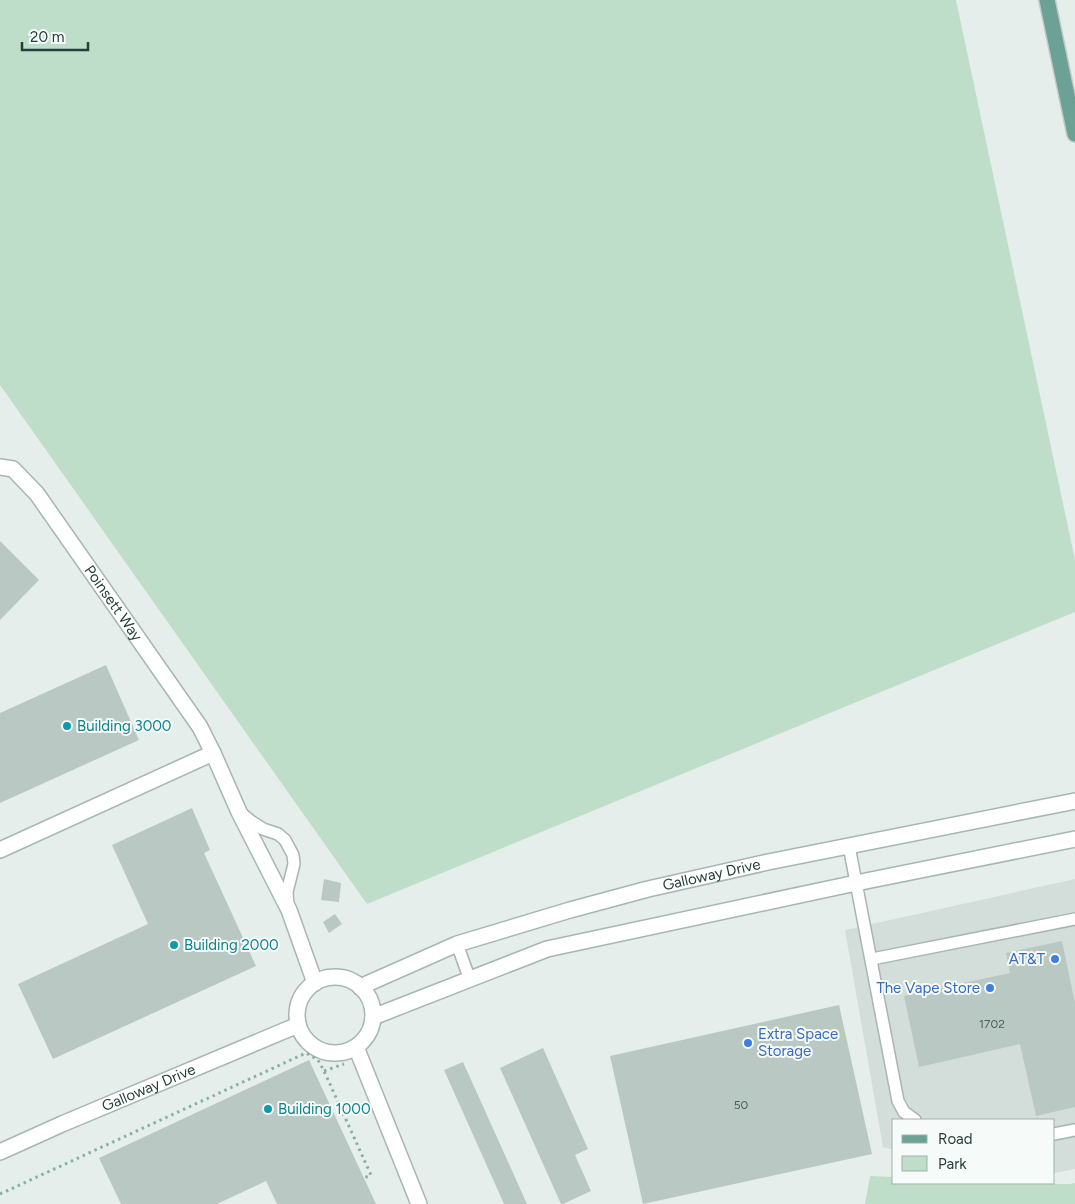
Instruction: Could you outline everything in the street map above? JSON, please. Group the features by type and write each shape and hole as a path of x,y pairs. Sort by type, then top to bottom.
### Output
{"main road":[{"path":"1048,0 1075,134"}],"street":[{"name":"Poinsett Way","path":"0,468 13,469 37,494 200,727 239,812 289,910 315,983"},
{"path":"0,850 213,753"},
{"name":"Galloway Drive","path":"360,987 457,944 648,889 768,862 1075,801"},
{"path":"373,1017 547,950 856,883 1075,839"},
{"path":"338,978 350,980 360,987 367,996 372,1008 372,1023 366,1037 356,1047 345,1052 321,1051 311,1045 303,1036 298,1025 297,1013 300,1001 306,991 315,983 326,979 338,978"},
{"name":"Galloway Drive","path":"0,1152 71,1120 298,1025"},
{"path":"356,1047 419,1204"}],"lane":[{"path":"239,812 263,829 278,834 285,840 293,855 294,864 287,892 289,910"},
{"path":"849,846 898,1101 904,1112 914,1119"},
{"path":"872,960 1075,919"},
{"path":"457,944 470,980"},
{"path":"1055,1134 1075,1130"}],"path":[{"path":"0,1194 306,1053 318,1060 340,1106 371,1175 364,1178"}],"shaded area":[{"path":"1075,879 1075,1169 1055,1173 1055,1119 892,1119 892,1149 883,1147 845,930"}],"green space":[{"path":"0,0 956,0 1075,560 1075,612 367,904 0,385"},
{"path":"870,1176 892,1177 892,1184 1075,1183 1075,1204 865,1204"}],"building":[{"path":"0,541 39,580 0,620"},
{"name":"Building 3000","path":"106,665 139,740 0,803 0,713"},
{"name":"Building 2000","path":"192,808 210,850 204,853 256,966 53,1059 18,984 148,924 112,845"},
{"path":"324,879 341,883 339,902 321,900"},
{"path":"335,914 342,924 329,933 323,922"},
{"path":"1062,941 1075,1003 1075,1107 1036,1116 1020,1044 919,1067 904,996 1010,973 1006,953"},
{"path":"839,1005 872,1154 643,1204 610,1056"},
{"path":"543,1048 588,1149 575,1155 591,1191 563,1204 561,1204 500,1068"},
{"name":"Building 1000","path":"309,1060 376,1204 277,1204 266,1181 217,1204 121,1204 99,1158"},
{"path":"463,1062 527,1204 504,1204 444,1070"}],"place":[{"name":"Building 3000","path":"67,726"},
{"name":"Building 2000","path":"174,945"},
{"name":"AT&T","path":"1055,959"},
{"name":"The Vape Store","path":"990,988"},
{"name":"Extra Space Storage","path":"748,1043"},
{"name":"Building 1000","path":"268,1109"}]}
